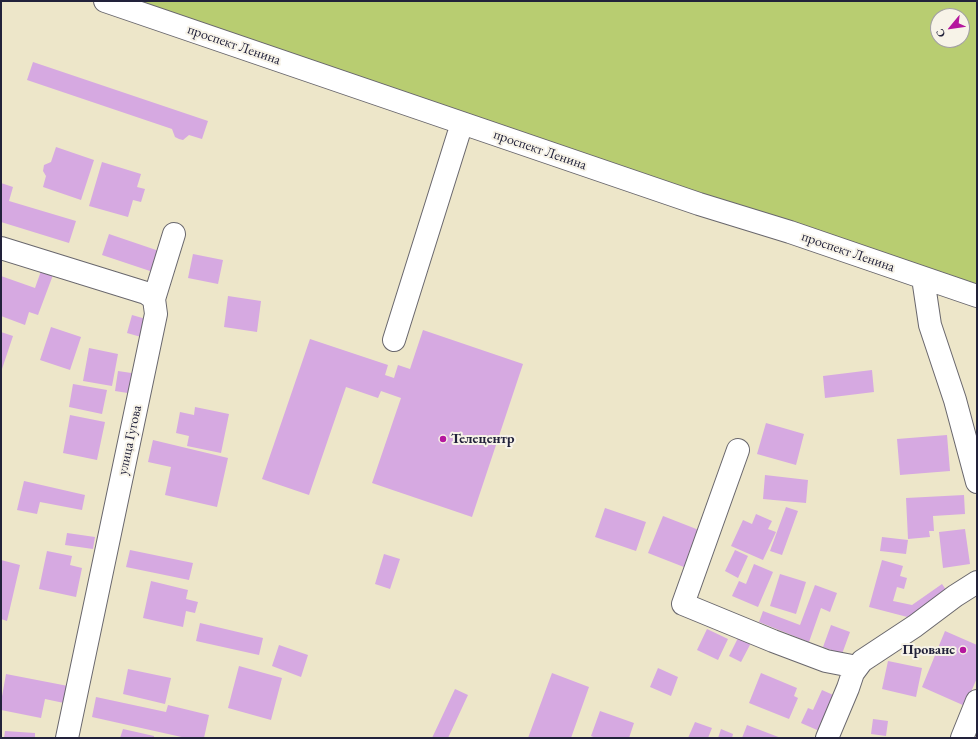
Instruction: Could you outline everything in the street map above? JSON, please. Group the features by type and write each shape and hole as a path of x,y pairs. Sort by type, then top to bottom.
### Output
{"street":[{"name":"проспект Ленина","path":"105,1 699,204 790,232 977,296"},
{"path":"394,340 462,123"},
{"path":"1,248 146,292 154,299 174,234"},
{"path":"923,278 930,324 955,400 977,482"},
{"name":"улица Гугова","path":"67,738 154,326 156,314 154,299"},
{"path":"738,450 683,604 772,641 826,661 857,667"},
{"path":"827,738 848,688 853,672 862,661 977,582"},
{"path":"962,738 977,700"}],"green space":[{"path":"105,1 977,1 977,296"}],"building":[{"path":"33,62 208,121 202,139 189,135 183,140 179,139 175,137 172,129 27,80"},
{"path":"56,147 94,160 81,200 43,187 46,176 43,171 44,165 51,162"},
{"path":"102,162 141,174 137,187 145,189 141,202 133,200 128,217 89,206"},
{"path":"1,183 13,187 9,201 76,221 69,243 1,222"},
{"path":"109,234 162,252 156,273 102,255"},
{"path":"193,254 223,260 218,284 188,278"},
{"path":"41,271 53,275 38,315 29,312 25,325 1,316 1,276 35,288"},
{"path":"228,296 261,301 257,332 224,327"},
{"path":"132,315 146,319 141,337 127,333"},
{"path":"51,327 81,337 70,370 40,360"},
{"name":"Телецентр","path":"423,330 523,364 472,517 372,483 401,398 381,391 378,398 346,387 309,495 262,479 310,339 388,365 385,375 394,378 398,365 410,369"},
{"path":"1,332 13,336 1,372"},
{"path":"89,348 118,354 112,386 83,381"},
{"path":"872,370 874,392 825,398 823,376"},
{"path":"118,371 138,374 134,394 115,391"},
{"path":"73,384 107,390 102,414 69,407"},
{"path":"195,407 229,414 221,453 187,446 189,436 176,433 180,412 194,415"},
{"path":"70,415 105,422 97,460 63,453"},
{"path":"766,423 804,434 796,465 757,454"},
{"path":"947,435 950,471 900,475 897,439"},
{"path":"153,440 228,458 217,507 165,495 171,467 148,462"},
{"path":"765,475 808,480 806,503 763,499"},
{"path":"24,481 85,495 82,510 40,502 37,514 17,510"},
{"path":"964,495 965,514 933,516 934,531 929,531 930,537 908,539 906,498"},
{"path":"786,507 798,511 782,555 770,551"},
{"path":"605,508 646,522 636,551 595,537"},
{"path":"756,514 772,521 768,529 776,532 763,560 731,546 743,520 752,524"},
{"path":"663,516 704,532 689,569 648,553"},
{"path":"965,529 970,564 943,568 939,532"},
{"path":"67,533 95,537 93,549 65,545"},
{"path":"882,537 908,540 906,554 880,551"},
{"path":"130,550 193,563 189,580 126,567"},
{"path":"735,550 748,556 738,578 725,571"},
{"path":"47,551 72,556 70,565 82,568 76,597 39,589"},
{"path":"384,554 400,559 390,589 375,584"},
{"path":"1,560 20,565 7,621 1,619"},
{"path":"882,560 903,566 900,576 907,578 904,589 897,587 893,601 912,605 942,584 949,594 915,619 869,607"},
{"path":"754,564 773,572 758,607 732,596 739,581 746,584"},
{"path":"780,574 806,582 796,614 770,606"},
{"path":"151,581 188,590 186,599 198,602 195,613 186,611 183,627 143,618"},
{"path":"815,585 837,593 830,612 821,608 809,642 759,622 763,611 800,625"},
{"path":"200,623 263,638 259,655 196,641"},
{"path":"831,625 850,632 842,654 823,647"},
{"path":"707,629 728,639 718,660 697,650"},
{"path":"945,631 977,645 977,678 965,706 922,687"},
{"path":"740,634 752,641 741,662 729,656"},
{"path":"279,645 308,655 301,677 272,666"},
{"path":"888,661 922,668 916,697 882,689"},
{"path":"239,666 282,678 271,720 228,708"},
{"path":"658,668 678,677 671,696 650,687"},
{"path":"128,669 171,678 165,704 123,694"},
{"path":"552,673 589,687 571,738 528,738"},
{"path":"761,673 797,688 794,696 798,698 789,719 749,703"},
{"path":"6,674 68,686 64,703 45,699 41,718 1,710"},
{"path":"455,689 468,695 448,738 432,738"},
{"path":"822,690 840,698 824,733 801,723 808,708 813,710"},
{"path":"96,697 166,712 168,705 209,715 204,738 186,738 92,717"},
{"path":"600,711 634,723 629,738 596,738 591,736"},
{"path":"873,719 888,721 886,736 871,734"},
{"path":"695,722 712,728 708,738 688,738"},
{"path":"747,725 781,738 742,738"},
{"path":"123,729 154,736 154,738 120,738"},
{"path":"721,729 733,734 732,738 718,738"},
{"path":"5,731 35,733 35,738 4,738"}],"place":[{"name":"Телецентр","path":"443,439"},
{"name":"Прованс","path":"963,650"}]}
